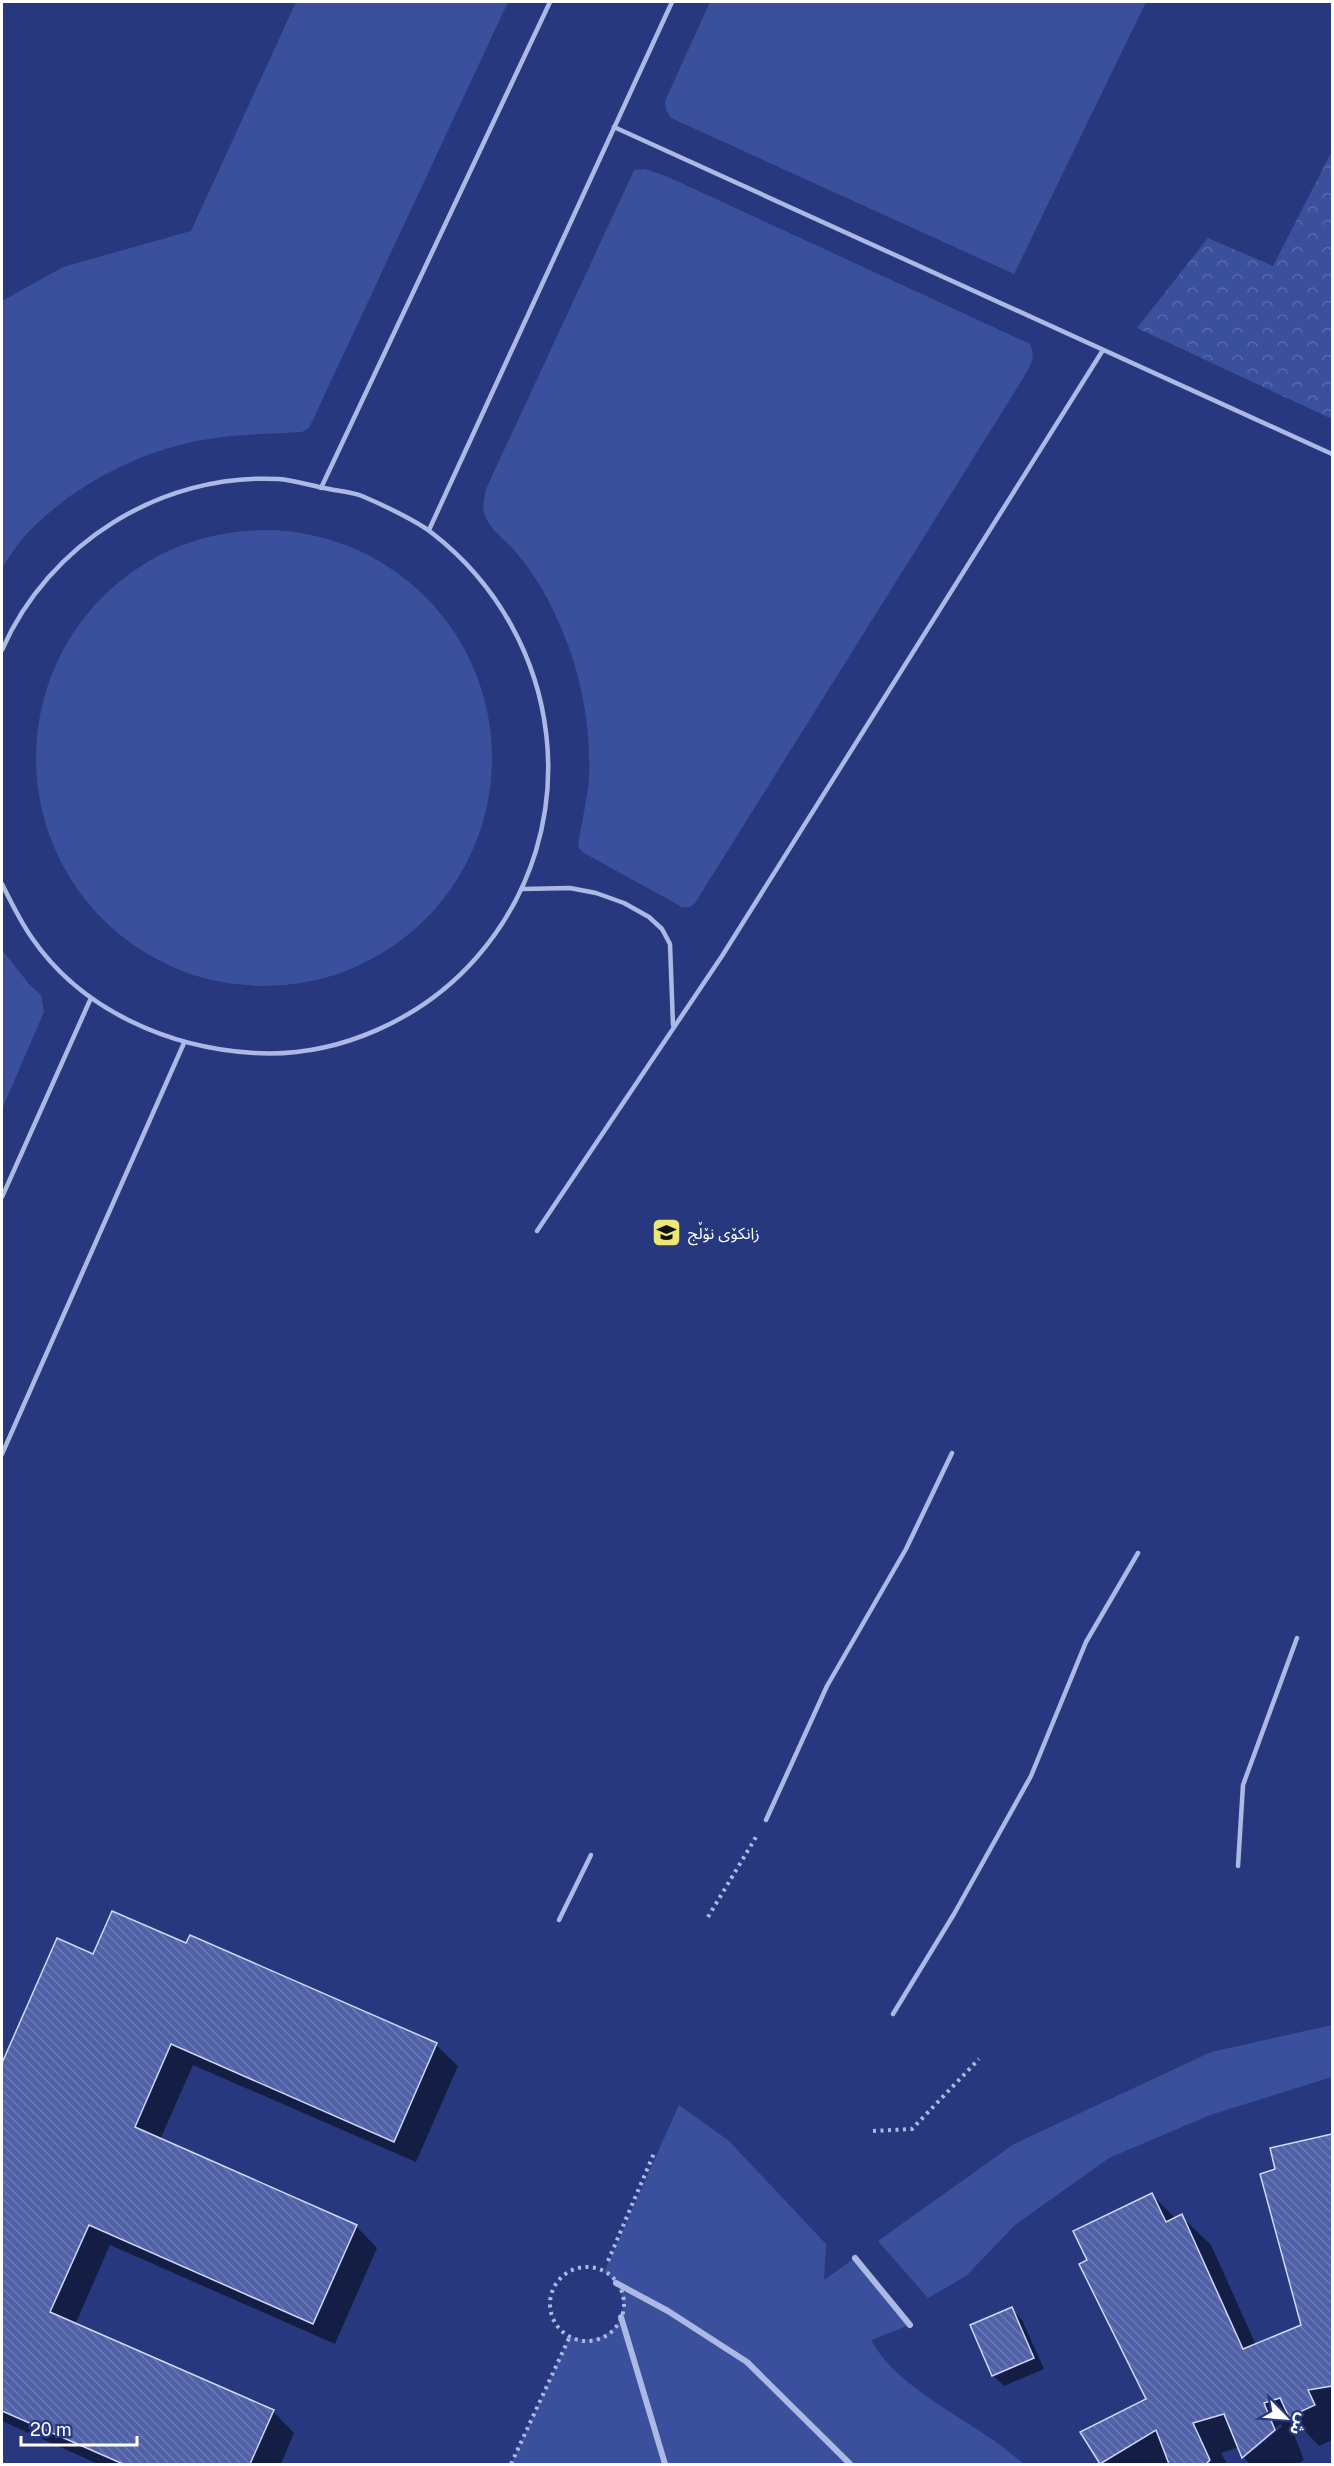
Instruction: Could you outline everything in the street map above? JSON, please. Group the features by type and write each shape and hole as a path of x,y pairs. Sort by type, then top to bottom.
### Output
{"street":[{"path":"855,2258 910,2325"},
{"path":"616,2283 668,2311 747,2362 850,2464"},
{"path":"621,2317 665,2464"}],"lane":[{"path":"321,488 550,2"},
{"path":"429,530 672,2"},
{"path":"614,127 1332,454"},
{"path":"537,1231 722,956 1102,350"},
{"path":"2,650 10,631 32,597 58,565 89,538 159,498 210,484 241,480 281,479 361,496 429,530 468,565 499,602 521,645 539,689 548,738 549,784 541,831 522,889 508,915 457,980 423,1005 387,1026 348,1041 306,1052 266,1054 224,1051 184,1043 136,1025 91,998 61,972 33,940 2,884"},
{"path":"522,889 570,888 596,893 624,903 649,917 662,929 670,944 673,1027"},
{"path":"2,1197 91,998"},
{"path":"2,1454 184,1043"},
{"path":"766,1820 827,1686 906,1549 952,1453"},
{"path":"893,2014 954,1914 1031,1776 1086,1642 1138,1553"},
{"path":"1238,1866 1243,1785 1297,1638"},
{"path":"558,1920 591,1855"}],"path":[{"path":"708,1917 766,1820"},
{"path":"873,2131 912,2129 979,2059"},
{"path":"603,2272 655,2151"},
{"path":"592,2267 603,2272 616,2283 623,2300 621,2317 610,2332 588,2341 570,2337 556,2325 551,2313 550,2302 553,2289 569,2272 592,2267"},
{"path":"511,2464 570,2337"}],"green space":[{"path":"296,2 508,2 309,428 302,432 197,441 125,464 81,489 40,520 23,538 2,568 2,301 63,267 191,231"},
{"path":"710,2 1146,2 1014,274 671,118 666,110 665,101"},
{"path":"1332,151 1332,419 1137,328 1208,238 1273,266"},
{"path":"645,169 666,176 1030,344 1033,353 1031,365 1024,377 695,903 690,907 682,907 584,853 578,847 588,787 589,759 587,722 575,666 558,620 542,589 522,560 489,523 483,510 486,489 634,170"},
{"path":"264,530 308,534 351,547 391,568 425,597 454,631 475,671 488,714 492,758 488,802 475,845 454,885 425,919 391,948 351,969 308,982 264,986 220,982 177,969 137,948 103,919 74,885 53,845 40,802 36,758 40,714 53,671 74,631 103,597 137,568 177,547 220,534"},
{"path":"2,950 29,984 41,995 44,1012 2,1109"},
{"path":"1332,2025 1332,2077 1210,2115 1109,2158 1015,2225 966,2276 928,2298 878,2241 1014,2144 1211,2052"},
{"path":"679,2105 729,2141 826,2244 824,2280 855,2258 910,2325 871,2340 893,2369 923,2394 992,2439 1024,2464 511,2464 570,2336 580,2339 599,2337 608,2333 620,2318 623,2309 621,2294 615,2283 604,2272"}],"building":[{"path":"112,1911 186,1943 190,1935 437,2043 394,2142 171,2044 135,2127 357,2225 313,2324 89,2225 50,2312 274,2410 250,2464 123,2464 2,2411 2,2063 57,1938 93,1954"},
{"path":"1332,2134 1332,2386 1308,2390 1315,2405 1289,2417 1280,2398 1264,2403 1275,2430 1242,2458 1224,2414 1193,2423 1210,2460 1206,2464 1169,2464 1156,2430 1100,2464 1080,2432 1146,2399 1079,2264 1087,2260 1073,2231 1152,2193 1166,2222 1182,2214 1243,2349 1301,2325 1260,2174 1275,2169 1270,2148"},
{"path":"1012,2307 1034,2358 992,2376 970,2325"}],"place":[{"name":"زانکۆی نۆڵج","path":"667,1233"}]}
